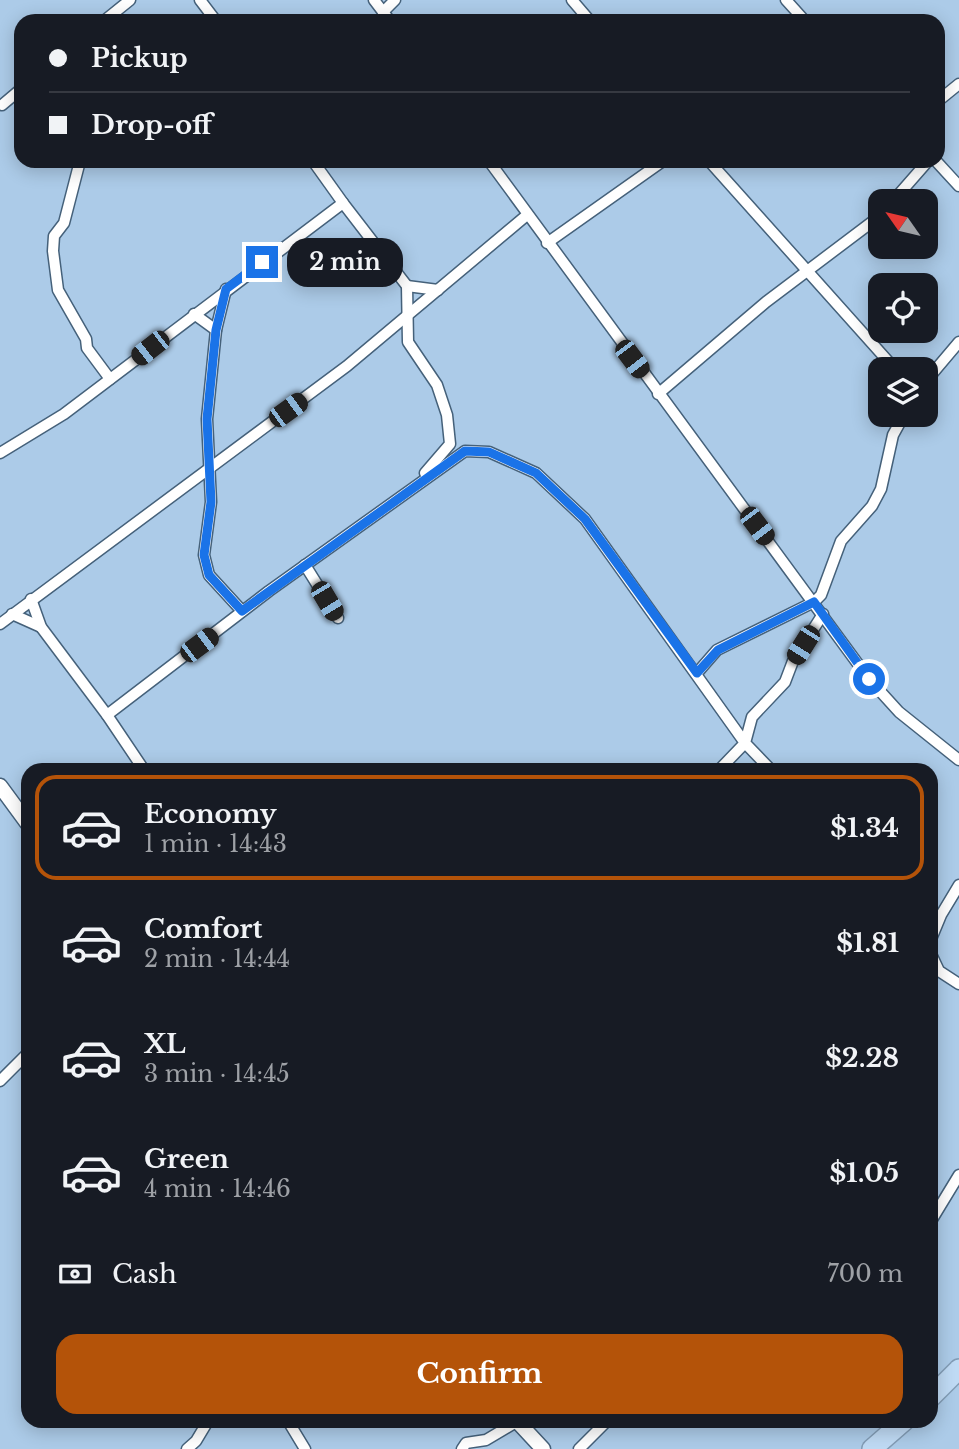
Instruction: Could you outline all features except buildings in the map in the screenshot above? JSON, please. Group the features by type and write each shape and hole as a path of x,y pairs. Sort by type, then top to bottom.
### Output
{"highway":[{"path":"938,1391 957,1375"},
{"path":"872,1449 896,1428"}],"street":[{"path":"113,14 130,0"},
{"path":"200,0 211,14"},
{"path":"374,0 385,14"},
{"path":"572,0 584,14"},
{"path":"786,0 799,14"},
{"path":"945,95 959,84"},
{"path":"2,105 14,95"},
{"path":"78,168 64,223 53,242 55,274 58,290 86,339 88,348 110,379"},
{"path":"318,168 407,286 410,314 408,342 437,385 447,415 450,444 414,486"},
{"path":"494,168 869,679 899,712 959,760"},
{"path":"547,243 653,168"},
{"path":"715,168 806,273 884,357"},
{"path":"904,189 922,168"},
{"path":"942,168 959,186"},
{"path":"0,453 64,414 342,203"},
{"path":"0,624 347,366 527,215"},
{"path":"658,394 766,302 868,225"},
{"path":"407,286 438,290"},
{"path":"226,289 216,330 207,419 211,502 204,555 209,575 242,611"},
{"path":"194,314 216,330"},
{"path":"938,367 959,342"},
{"path":"697,673 718,650 814,602 829,582 841,541 872,506 880,489 897,427"},
{"path":"107,715 242,611 414,486 465,451 489,452 536,473 585,519 745,743 764,763"},
{"path":"305,565 338,618"},
{"path":"31,599 41,627 139,763"},
{"path":"12,614 41,627"},
{"path":"726,763 745,743 752,717 785,682 793,661 823,614"},
{"path":"0,786 21,814"},
{"path":"938,922 959,885"},
{"path":"938,973 959,984"},
{"path":"1,1079 21,1060"},
{"path":"938,1210 959,1175"},
{"path":"187,1449 203,1428"},
{"path":"292,1428 305,1449"},
{"path":"463,1449 466,1443 486,1440 506,1428"},
{"path":"524,1428 543,1449"},
{"path":"579,1449 600,1428"}],"route":[{"path":"262,262 226,289 216,330 207,419 211,502 204,538 204,555 209,575 242,611 465,451 489,452 536,473 585,519 658,623 697,673 718,650 754,629 814,602 869,679"}]}
